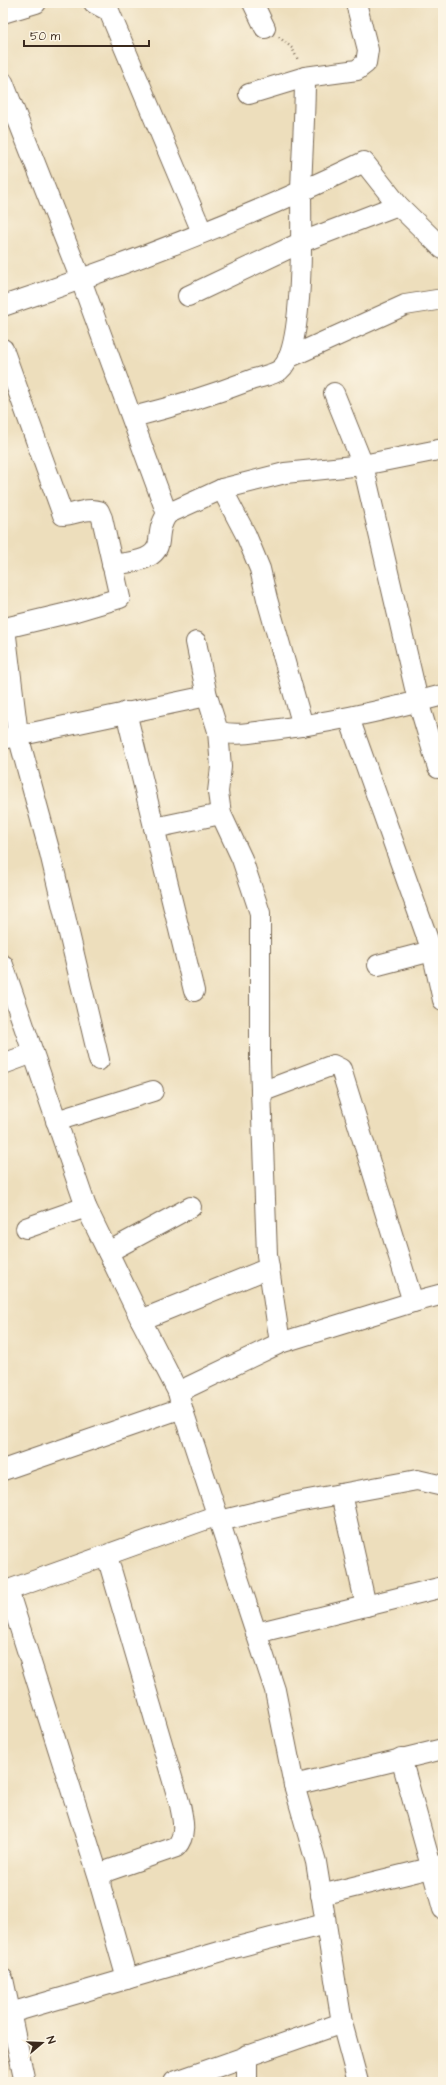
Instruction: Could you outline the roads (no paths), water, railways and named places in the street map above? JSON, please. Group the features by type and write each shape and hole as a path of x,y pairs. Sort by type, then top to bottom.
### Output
{"street":[{"path":"3,13 36,3"},
{"path":"94,3 109,11 202,232"},
{"path":"253,3 265,28"},
{"path":"249,94 305,77 357,70 366,63 368,50 356,3"},
{"path":"133,417 221,391 280,370 288,358 293,338 299,294 302,242 301,192 305,77"},
{"path":"3,82 81,280 168,514"},
{"path":"3,306 81,280 202,232 301,192 364,162 398,205 443,249"},
{"path":"188,296 302,242 398,205"},
{"path":"288,358 405,305 443,299"},
{"path":"3,349 59,508 63,515 70,515 92,509 99,511 102,518 120,598 76,611 4,627 10,737 50,853 99,1060"},
{"path":"334,394 362,465 418,701 438,768"},
{"path":"112,565 150,557 155,553 159,541 159,530 168,514 222,489 285,473 362,465 443,449"},
{"path":"222,489 246,535 260,569 266,599 303,726"},
{"path":"196,642 206,696 218,731 220,767 218,792 222,814 242,859 260,913 261,1092 269,1268 280,1343"},
{"path":"218,731 230,735 303,726 349,718 443,695"},
{"path":"10,737 206,696"},
{"path":"126,712 194,991"},
{"path":"349,718 438,950 443,1000"},
{"path":"154,828 222,814"},
{"path":"378,965 438,950"},
{"path":"3,965 86,1207 180,1400 275,1690 294,1785 316,1862 342,2023 358,2082"},
{"path":"3,1064 33,1052"},
{"path":"261,1092 333,1065 341,1070 413,1302"},
{"path":"56,1121 153,1091"},
{"path":"26,1228 86,1207"},
{"path":"108,1252 191,1207"},
{"path":"141,1320 269,1268"},
{"path":"3,1470 180,1400 280,1343 443,1294"},
{"path":"127,1979 100,1881 6,1591 219,1518 417,1480 442,1488"},
{"path":"341,1494 366,1606"},
{"path":"100,1881 102,1874 107,1871 176,1847 181,1838 184,1823 108,1556"},
{"path":"256,1633 443,1587"},
{"path":"294,1785 443,1749"},
{"path":"401,1758 437,1866 443,1909"},
{"path":"321,1895 437,1866"},
{"path":"10,2013 325,1924"},
{"path":"3,1979 25,2082"},
{"path":"174,2082 247,2055 342,2023"},
{"path":"247,2055 247,2082"}]}
